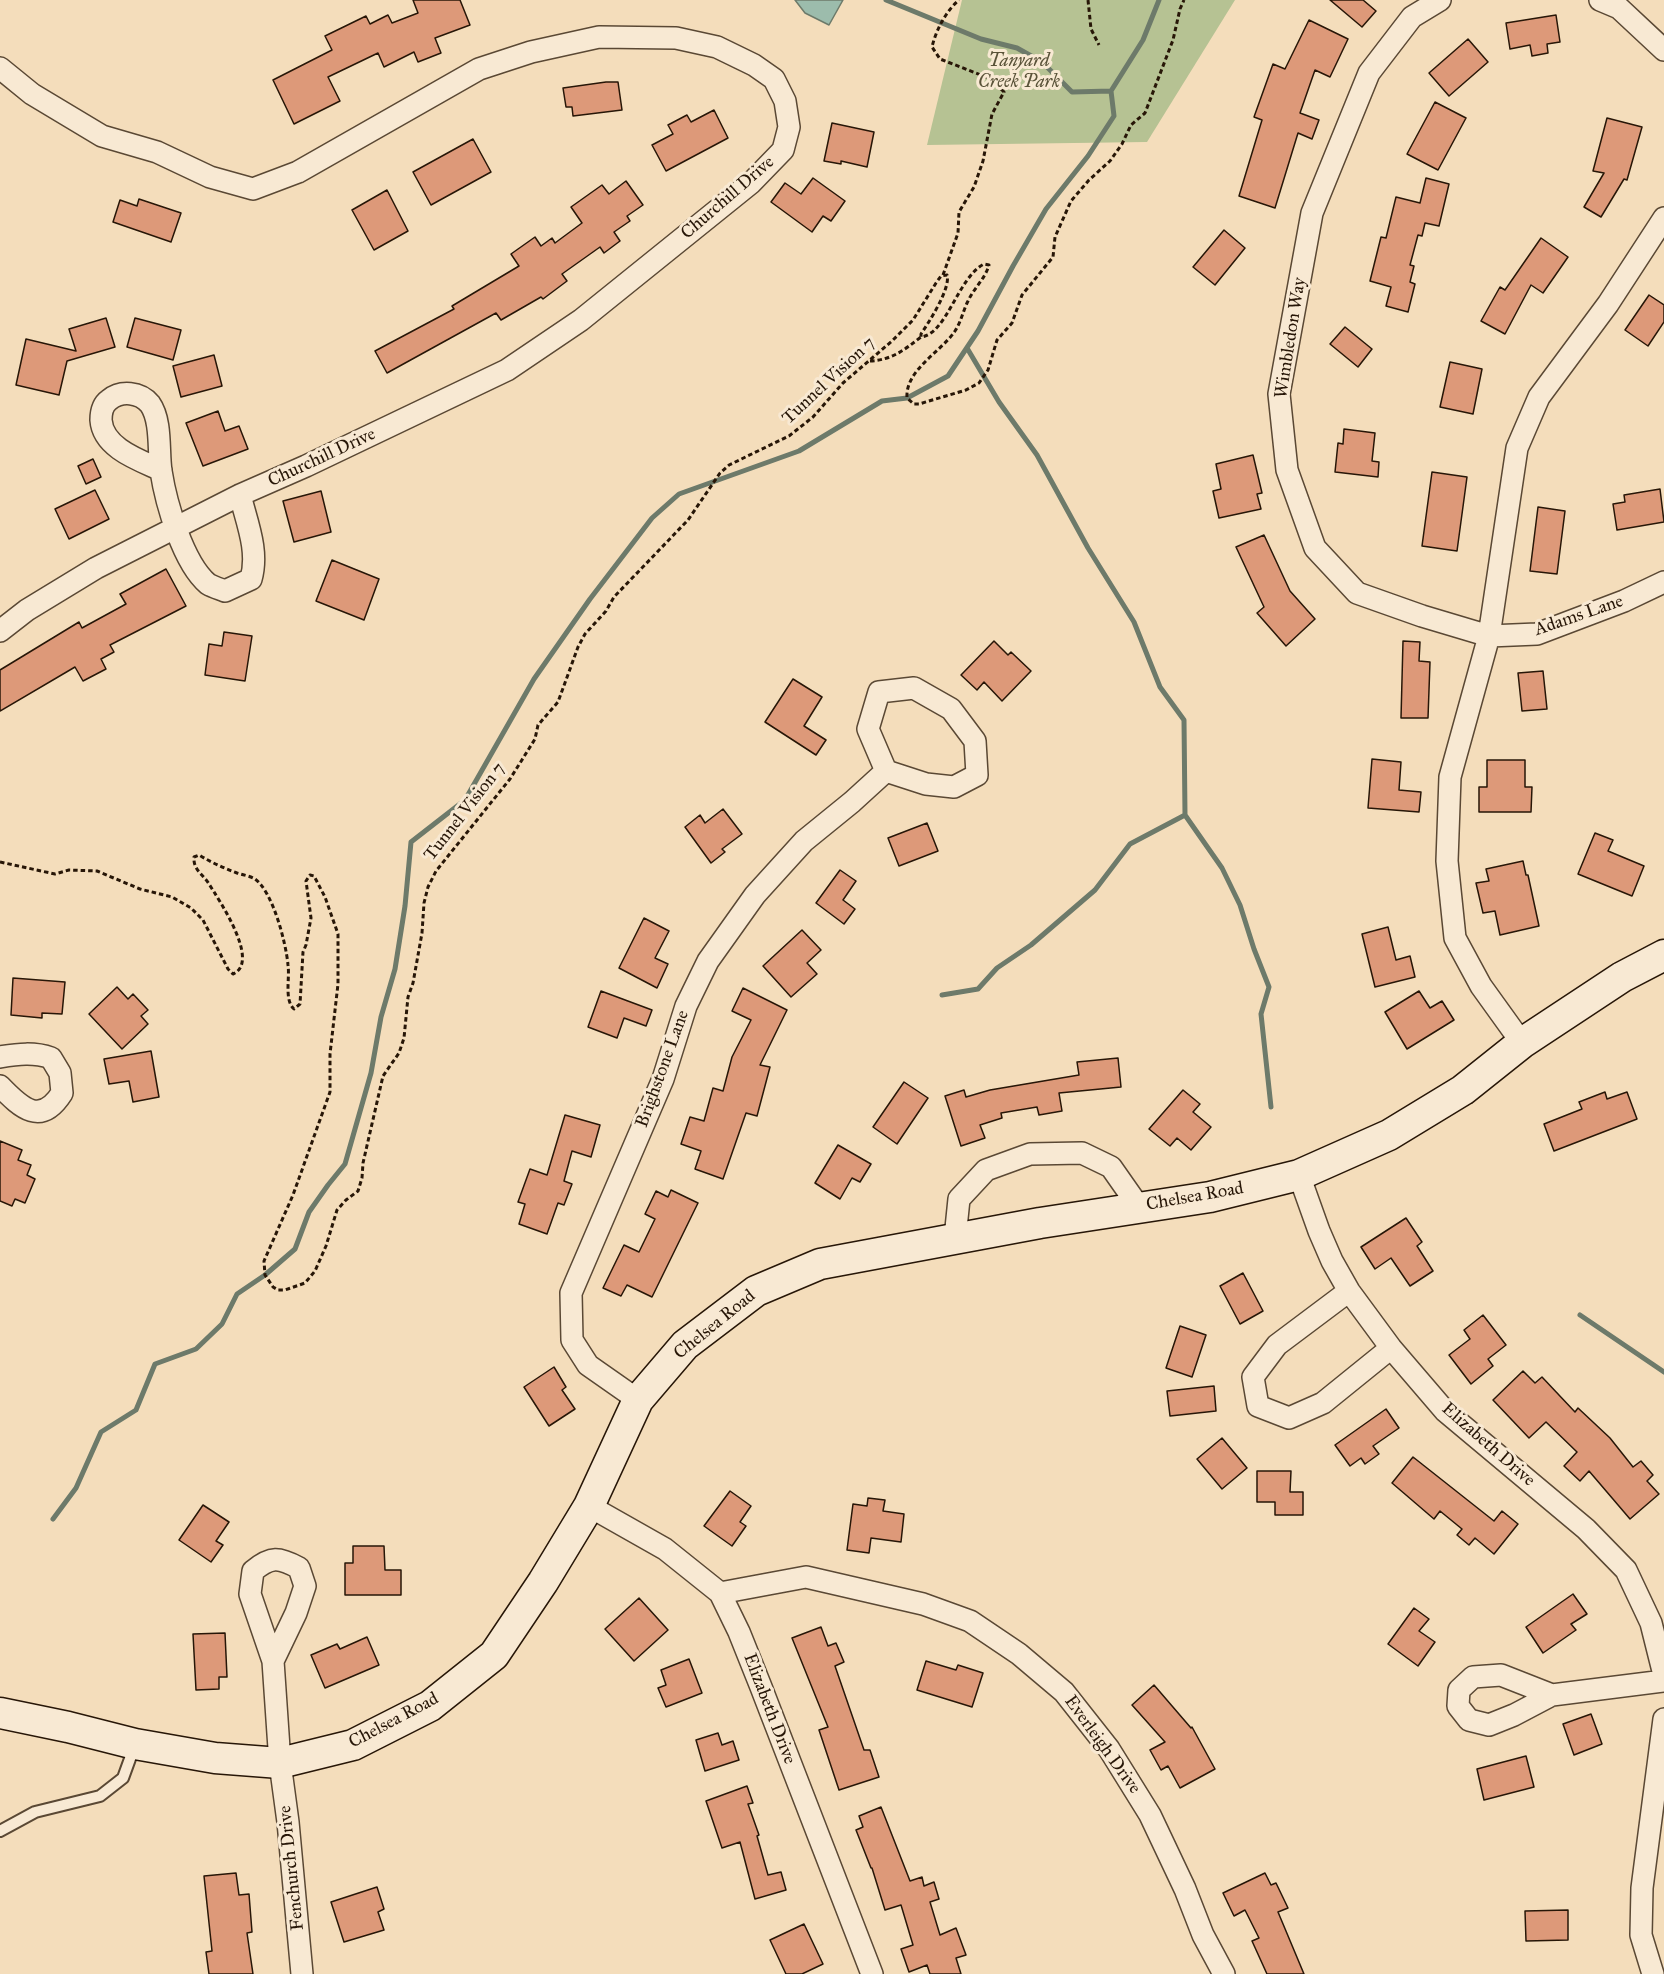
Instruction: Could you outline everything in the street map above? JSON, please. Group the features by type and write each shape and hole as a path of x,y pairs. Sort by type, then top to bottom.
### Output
{"street":[{"name":"Wimbledon Way","path":"1440,0 1412,17 1370,73 1312,213 1279,394 1287,470 1315,548 1357,593 1489,636"},
{"path":"1600,0 1619,8 1664,50"},
{"name":"Churchill Drive","path":"0,68 32,94 102,136 158,152 210,177 253,189 298,172 479,69 531,52 599,37 676,38 717,47 754,65 774,79 785,101 789,127 783,150 751,183 581,320 507,370 240,495 175,528 86,574 27,610 0,631"},
{"path":"1522,1043 1481,986 1455,938 1447,861 1450,777 1489,636 1517,448 1539,397 1608,304 1664,218"},
{"path":"161,470 175,528 197,571 209,585 225,591 251,579 255,568 255,555 240,495"},
{"name":"Adams Lane","path":"1489,636 1537,634 1624,602 1664,582"},
{"path":"914,687 951,709 975,741 977,775 954,787 926,784 886,771 868,729 879,692 914,687"},
{"name":"Brighstone Lane","path":"638,1400 588,1365 572,1340 571,1293 663,1079 686,1006 708,961 755,895 804,841 886,771"},
{"name":"Chelsea Road","path":"0,1713 68,1726 135,1744 215,1758 280,1763 353,1745 430,1706 494,1655 543,1582 589,1506 638,1400 684,1345 756,1291 820,1264 955,1238 1210,1197 1299,1175 1389,1135 1463,1090 1522,1043 1622,977 1664,955"},
{"path":"0,1057 38,1054 51,1058 60,1073 62,1093 54,1105 46,1111 31,1111 0,1086"},
{"path":"955,1238 959,1199 986,1170 1030,1154 1082,1153 1092,1157 1111,1167 1140,1207"},
{"name":"Elizabeth Drive","path":"1299,1175 1332,1261 1349,1291 1391,1348 1445,1411 1586,1529 1626,1570 1651,1623 1664,1675"},
{"path":"1349,1291 1277,1345 1253,1377 1258,1406 1289,1418 1323,1403 1391,1348"},
{"name":"Elizabeth Drive","path":"589,1506 665,1550 720,1593 757,1676 872,1974"},
{"name":"Everleigh Drive","path":"720,1593 806,1577 933,1607 970,1621 1019,1654 1064,1692 1109,1749 1150,1815 1185,1889 1203,1935 1224,1974"},
{"name":"Fenchurch Drive","path":"273,1660 280,1763 288,1822 302,1974"},
{"path":"1552,1695 1664,1681"},
{"path":"1653,1974 1641,1935 1641,1888 1664,1719"}],"lane":[{"path":"0,1831 35,1812 100,1796 123,1778 135,1744"}],"path":[{"path":"921,337 948,281 947,275 943,275 958,233 959,212 974,187 984,161 992,114 1004,92 991,79 940,59 932,47 938,30 948,13 960,0"},
{"path":"1088,0 1091,29 1098,45"},
{"path":"869,361 898,355 921,337 928,336 944,319 975,269 984,264 988,265 986,274 971,295 955,332 909,382 907,398 914,404 919,404 954,395 979,383 988,370 997,340 1012,323 1022,295 1053,257 1055,237 1071,201 1110,161 1131,125 1145,113 1173,40 1184,0"},
{"name":"Tunnel Vision 7","path":"0,862 55,874 69,870 97,871 140,889 172,897 191,908 203,921 228,969 233,974 237,973 242,965 240,940 208,881 196,870 194,857 199,855 255,879 270,900 285,945 289,967 290,1004 294,1009 300,1004 303,952 311,918 306,881 310,875 314,876 325,897 338,934 338,984 330,1054 330,1092 293,1195 264,1261 265,1275 273,1287 278,1290 305,1283 315,1270 326,1246 337,1210 357,1191 362,1178 363,1163 375,1121 383,1076 399,1053 404,1038 408,997 413,983 428,887 436,871 510,779 535,739 538,725 558,702 585,634 606,611 614,597 688,520 720,473 729,465 789,436 813,417 843,383 913,320 943,275"}],"green space":[{"name":"Tanyard Creek Park","path":"962,0 1235,0 1147,142 927,145"}],"shaded area":[{"path":"795,0 843,0 829,25 805,13"}],"building":[{"path":"413,0 460,0 470,25 435,38 441,53 418,62 414,52 384,67 378,53 328,77 340,101 294,124 273,80 332,50 325,36 366,16 370,24 388,15 392,23 418,13"},
{"path":"1330,0 1363,0 1376,11 1362,27"},
{"path":"1556,15 1560,42 1547,44 1548,53 1532,56 1530,45 1510,49 1506,23"},
{"path":"1309,20 1348,39 1330,77 1315,70 1300,113 1319,120 1312,139 1298,133 1275,208 1239,196 1262,120 1254,117 1273,64 1285,69"},
{"path":"1468,39 1488,62 1449,96 1429,73"},
{"path":"618,82 622,110 573,116 572,107 566,107 563,88"},
{"path":"1435,102 1466,118 1438,170 1407,154"},
{"path":"714,110 728,138 666,171 652,145 673,134 668,125 687,115 691,122"},
{"path":"1607,118 1642,127 1627,180 1624,179 1601,217 1584,207 1604,173 1593,171"},
{"path":"832,123 874,132 867,167 841,161 841,164 824,161"},
{"path":"473,139 491,172 431,205 413,172"},
{"path":"813,178 845,201 831,221 823,216 812,232 771,202 785,183 801,194"},
{"path":"1426,178 1449,184 1439,226 1425,223 1422,236 1418,235 1410,265 1414,266 1410,282 1415,284 1408,312 1386,306 1391,287 1370,281 1381,237 1386,238 1396,197 1420,203"},
{"path":"626,181 643,205 627,216 630,221 614,232 620,241 604,253 600,247 562,274 567,281 543,299 541,297 501,320 496,313 387,373 375,351 454,309 452,306 519,266 511,254 535,237 541,246 552,238 555,243 582,223 571,207 602,185 609,194"},
{"path":"387,190 408,231 374,250 352,210"},
{"path":"139,199 181,213 171,242 113,222 120,200 137,206"},
{"path":"1224,230 1245,248 1215,285 1193,267"},
{"path":"1541,238 1568,257 1543,293 1531,285 1505,334 1481,321 1500,287 1505,290"},
{"path":"1649,295 1664,305 1664,322 1648,346 1625,330"},
{"path":"106,318 115,347 67,361 59,395 16,385 26,339 76,351 69,329"},
{"path":"135,318 181,330 173,360 127,347"},
{"path":"1345,327 1372,349 1358,367 1330,344"},
{"path":"214,355 222,386 181,397 173,366"},
{"path":"1450,362 1482,369 1473,414 1440,407"},
{"path":"218,411 225,431 239,426 248,449 203,466 186,423"},
{"path":"1344,429 1375,433 1372,461 1379,462 1378,477 1335,472 1338,443 1343,444"},
{"path":"1253,455 1262,493 1257,494 1261,509 1219,518 1213,491 1221,489 1216,464"},
{"path":"93,459 101,477 86,484 78,466"},
{"path":"1432,472 1467,477 1457,551 1422,546"},
{"path":"1660,489 1664,522 1617,530 1613,504 1625,502 1624,495"},
{"path":"95,490 109,519 69,539 55,509"},
{"path":"321,491 331,532 294,542 283,501"},
{"path":"1538,507 1565,511 1557,574 1530,571"},
{"path":"1264,535 1290,591 1315,619 1286,646 1257,613 1264,607 1236,547"},
{"path":"332,560 379,579 364,620 316,601"},
{"path":"166,569 186,606 110,645 114,652 101,659 106,669 83,681 75,667 0,711 0,670 79,622 82,628 126,604 120,594"},
{"path":"224,632 252,636 245,681 205,675 209,644 222,646"},
{"path":"994,641 1008,655 1011,652 1031,671 1002,701 984,682 977,690 961,675"},
{"path":"1403,641 1420,642 1419,661 1430,662 1428,718 1401,718"},
{"path":"1543,671 1547,709 1522,711 1518,673"},
{"path":"793,679 822,697 804,726 826,740 816,755 765,722"},
{"path":"1372,759 1401,762 1399,790 1421,792 1419,812 1368,808"},
{"path":"1487,760 1525,760 1525,787 1532,787 1531,812 1479,812 1479,787 1487,787"},
{"path":"723,809 742,834 722,849 725,852 711,863 685,827 700,815 705,823"},
{"path":"927,823 938,851 899,866 888,838"},
{"path":"1595,833 1613,840 1608,851 1644,866 1632,896 1578,874"},
{"path":"1523,861 1539,926 1500,935 1495,911 1483,913 1476,883 1489,881 1486,869"},
{"path":"840,870 856,881 843,900 855,909 844,924 816,903"},
{"path":"644,918 669,931 655,958 668,964 657,988 619,968"},
{"path":"1388,927 1396,960 1410,956 1415,977 1375,987 1362,934"},
{"path":"802,930 821,950 807,963 817,974 791,997 763,966"},
{"path":"13,978 65,982 62,1014 42,1013 42,1018 11,1015"},
{"path":"117,987 128,999 133,994 148,1010 141,1016 148,1024 122,1049 89,1014"},
{"path":"743,988 787,1010 760,1065 770,1067 757,1116 746,1113 723,1179 695,1169 701,1151 681,1144 690,1117 704,1121 713,1088 723,1091 732,1057 751,1020 732,1011"},
{"path":"601,991 652,1010 646,1026 624,1018 617,1038 588,1027"},
{"path":"1419,991 1430,1008 1442,1001 1454,1020 1407,1049 1385,1012"},
{"path":"151,1051 159,1097 133,1102 129,1081 109,1084 104,1059"},
{"path":"1118,1058 1121,1087 1059,1093 1062,1111 1039,1115 1037,1107 1001,1113 1002,1118 980,1125 985,1138 961,1146 945,1096 964,1090 966,1097 990,1090 1079,1075 1077,1062"},
{"path":"904,1082 928,1098 897,1144 873,1127"},
{"path":"1183,1090 1200,1104 1193,1112 1211,1127 1191,1150 1177,1138 1170,1146 1149,1129"},
{"path":"1605,1092 1607,1099 1627,1092 1637,1119 1554,1151 1544,1124 1582,1109 1579,1102"},
{"path":"565,1115 600,1125 591,1157 572,1151 564,1181 572,1184 564,1205 558,1203 547,1234 519,1224 525,1204 518,1202 530,1169 547,1175"},
{"path":"0,1141 22,1150 18,1160 31,1165 27,1175 35,1179 25,1203 15,1199 12,1206 0,1201"},
{"path":"838,1145 871,1164 860,1182 852,1178 840,1199 815,1183"},
{"path":"671,1190 698,1203 652,1297 627,1285 621,1296 603,1288 624,1245 639,1252 655,1219 645,1214 656,1191 668,1197"},
{"path":"1406,1218 1422,1242 1417,1246 1433,1271 1410,1286 1391,1258 1375,1269 1361,1247"},
{"path":"1243,1273 1263,1311 1240,1324 1220,1286"},
{"path":"1483,1315 1506,1345 1488,1359 1493,1366 1471,1384 1449,1355 1470,1339 1464,1330"},
{"path":"1180,1326 1206,1335 1192,1377 1166,1368"},
{"path":"554,1367 566,1387 562,1390 575,1409 549,1426 524,1387"},
{"path":"1523,1371 1535,1383 1542,1377 1575,1412 1578,1408 1610,1438 1633,1467 1641,1461 1653,1475 1647,1481 1659,1494 1630,1519 1589,1471 1580,1481 1564,1466 1577,1452 1546,1422 1529,1438 1493,1400"},
{"path":"1214,1386 1216,1411 1170,1416 1167,1391"},
{"path":"1386,1409 1399,1428 1373,1446 1379,1454 1365,1464 1361,1458 1350,1466 1335,1445"},
{"path":"1222,1438 1247,1468 1222,1489 1197,1459"},
{"path":"1413,1457 1494,1521 1502,1511 1518,1524 1494,1554 1475,1538 1469,1545 1457,1535 1462,1529 1440,1511 1434,1519 1392,1483"},
{"path":"1257,1471 1291,1471 1290,1492 1303,1492 1303,1515 1275,1515 1275,1502 1257,1502"},
{"path":"730,1491 751,1506 740,1522 746,1526 732,1546 704,1526"},
{"path":"868,1498 885,1500 883,1511 904,1514 901,1542 871,1538 869,1553 847,1550 853,1504 867,1506"},
{"path":"203,1505 229,1522 216,1541 223,1545 211,1562 179,1540"},
{"path":"353,1546 384,1546 385,1570 401,1570 401,1595 345,1595 345,1563 353,1563"},
{"path":"1573,1594 1587,1614 1571,1624 1576,1630 1543,1653 1526,1627"},
{"path":"639,1598 668,1630 634,1661 605,1629"},
{"path":"1414,1608 1429,1619 1419,1631 1435,1642 1418,1666 1388,1644"},
{"path":"821,1627 828,1646 836,1643 844,1662 835,1666 864,1750 870,1750 879,1777 839,1790 819,1730 828,1727 792,1638"},
{"path":"225,1633 227,1677 219,1677 219,1689 196,1690 193,1634"},
{"path":"367,1637 379,1665 325,1688 311,1655 337,1644 340,1649"},
{"path":"689,1659 702,1693 666,1707 658,1688 666,1685 661,1670"},
{"path":"926,1661 956,1670 958,1665 983,1673 972,1707 917,1690"},
{"path":"1154,1685 1192,1727 1215,1769 1180,1788 1168,1766 1161,1770 1150,1750 1165,1742 1132,1705"},
{"path":"1591,1714 1602,1744 1574,1755 1563,1724"},
{"path":"718,1733 722,1745 733,1741 739,1760 705,1771 696,1740"},
{"path":"1526,1756 1534,1787 1484,1800 1477,1769"},
{"path":"747,1786 753,1803 748,1804 759,1835 757,1836 768,1875 781,1872 786,1890 755,1899 740,1842 722,1848 706,1801"},
{"path":"881,1807 910,1881 922,1877 924,1886 934,1882 939,1899 930,1902 940,1935 956,1928 966,1955 956,1958 961,1974 930,1974 927,1965 909,1972 901,1949 913,1945 901,1905 885,1910 872,1868 856,1830 863,1827 859,1816"},
{"path":"236,1873 239,1895 249,1894 252,1932 247,1933 253,1974 209,1974 206,1952 212,1951 204,1876"},
{"path":"1265,1873 1271,1885 1276,1883 1288,1908 1278,1912 1304,1974 1267,1974 1252,1941 1259,1938 1245,1910 1234,1916 1223,1893"},
{"path":"377,1887 384,1909 378,1912 384,1930 344,1942 331,1902"},
{"path":"1568,1910 1568,1940 1526,1941 1525,1911"},
{"path":"804,1924 823,1964 802,1974 786,1974 770,1940"}],"waterway":[{"path":"886,0 981,39 1017,48 1042,62 1072,92 1111,91 1143,40 1159,0"},
{"path":"53,1519 76,1488 101,1432 136,1410 155,1364 196,1349 222,1324 237,1294 265,1275 295,1249 309,1212 345,1164 371,1073 381,1017 395,969 405,906 411,842 465,800 534,679 590,599 652,518 679,494 799,451 882,401 907,398 948,376 978,331 1046,209 1088,156 1114,116 1111,91"},
{"path":"967,348 999,402 1037,455 1088,548 1134,622 1160,687 1184,720 1185,815 1222,868 1240,905 1269,987 1261,1014 1271,1107"},
{"path":"942,995 978,989 997,968 1031,945 1095,890 1130,844 1185,815"},
{"path":"1580,1315 1664,1372"}]}
